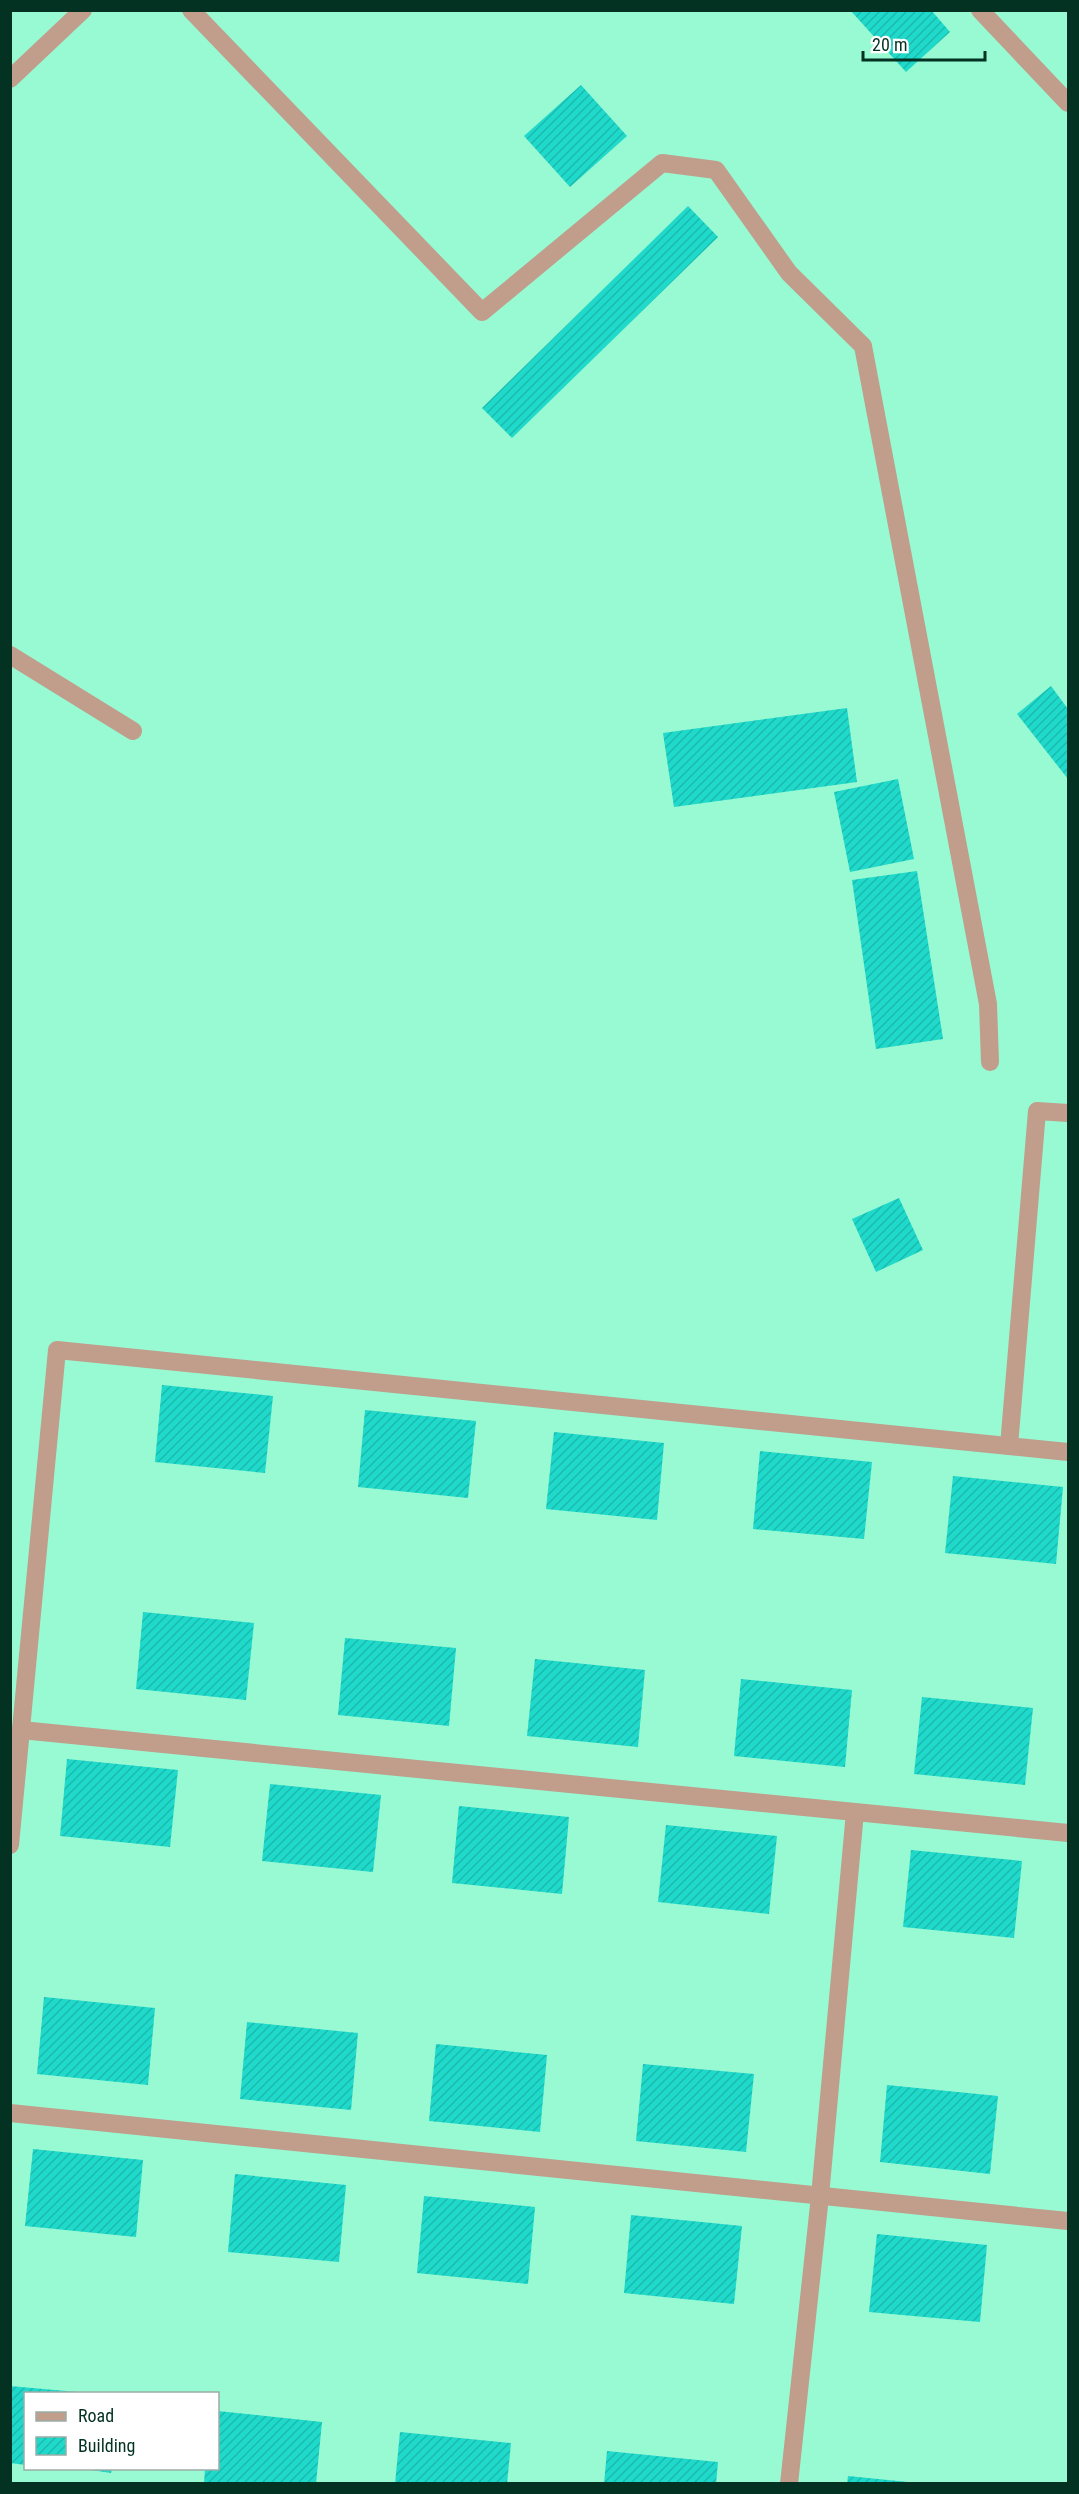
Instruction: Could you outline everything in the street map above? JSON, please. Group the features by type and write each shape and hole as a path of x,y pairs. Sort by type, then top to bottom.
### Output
{"street":[{"path":"10,79 83,10"},
{"path":"191,10 482,312 662,164 716,170 789,273 862,346 988,1004 990,1062"},
{"path":"980,10 1068,103"},
{"path":"10,655 133,731"},
{"path":"1009,1446 1037,1111 1068,1113"},
{"path":"10,1845 57,1350 1068,1452"},
{"path":"21,1731 1068,1833"},
{"path":"789,2484 820,2196 855,1812"},
{"path":"10,2113 1068,2221"}],"building":[{"path":"850,10 931,10 950,32 906,72"},
{"path":"581,85 627,136 570,187 524,136"},
{"path":"688,206 718,237 512,438 482,408"},
{"path":"1051,686 1068,709 1068,779 1017,714"},
{"path":"847,708 857,782 674,807 663,733"},
{"path":"898,779 914,859 850,872 834,792"},
{"path":"917,871 943,1039 876,1049 852,880"},
{"path":"899,1198 923,1250 876,1272 852,1219"},
{"path":"162,1385 273,1396 265,1473 155,1462"},
{"path":"365,1410 476,1421 468,1498 358,1487"},
{"path":"554,1432 664,1443 657,1520 546,1509"},
{"path":"760,1451 872,1462 864,1539 753,1529"},
{"path":"953,1476 1063,1487 1056,1564 945,1553"},
{"path":"143,1612 254,1623 246,1700 136,1689"},
{"path":"345,1638 456,1648 449,1726 338,1715"},
{"path":"535,1659 645,1670 638,1747 527,1736"},
{"path":"741,1679 852,1690 845,1767 734,1756"},
{"path":"922,1697 1033,1708 1025,1785 914,1774"},
{"path":"67,1759 178,1770 170,1847 60,1836"},
{"path":"270,1784 381,1795 373,1872 262,1861"},
{"path":"459,1806 569,1817 562,1894 452,1883"},
{"path":"666,1825 777,1836 769,1914 658,1902"},
{"path":"911,1850 1022,1861 1014,1938 903,1927"},
{"path":"44,1997 155,2008 148,2085 37,2074"},
{"path":"247,2022 358,2033 351,2110 240,2099"},
{"path":"436,2044 547,2055 540,2132 429,2121"},
{"path":"643,2064 754,2074 746,2152 636,2141"},
{"path":"887,2085 998,2096 990,2174 880,2162"},
{"path":"33,2149 143,2160 136,2237 25,2226"},
{"path":"235,2174 346,2185 339,2262 228,2252"},
{"path":"424,2196 535,2207 528,2284 417,2273"},
{"path":"631,2215 742,2226 734,2304 624,2293"},
{"path":"877,2234 987,2245 980,2322 869,2312"},
{"path":"10,2386 77,2392 24,2392 24,2465 10,2463"},
{"path":"219,2411 322,2422 316,2484 204,2484 205,2470 219,2470"},
{"path":"400,2432 511,2443 507,2484 395,2484"},
{"path":"607,2451 718,2462 716,2484 604,2484"},
{"path":"91,2470 112,2470 111,2473"},
{"path":"848,2476 908,2482 908,2484 847,2484"}]}
